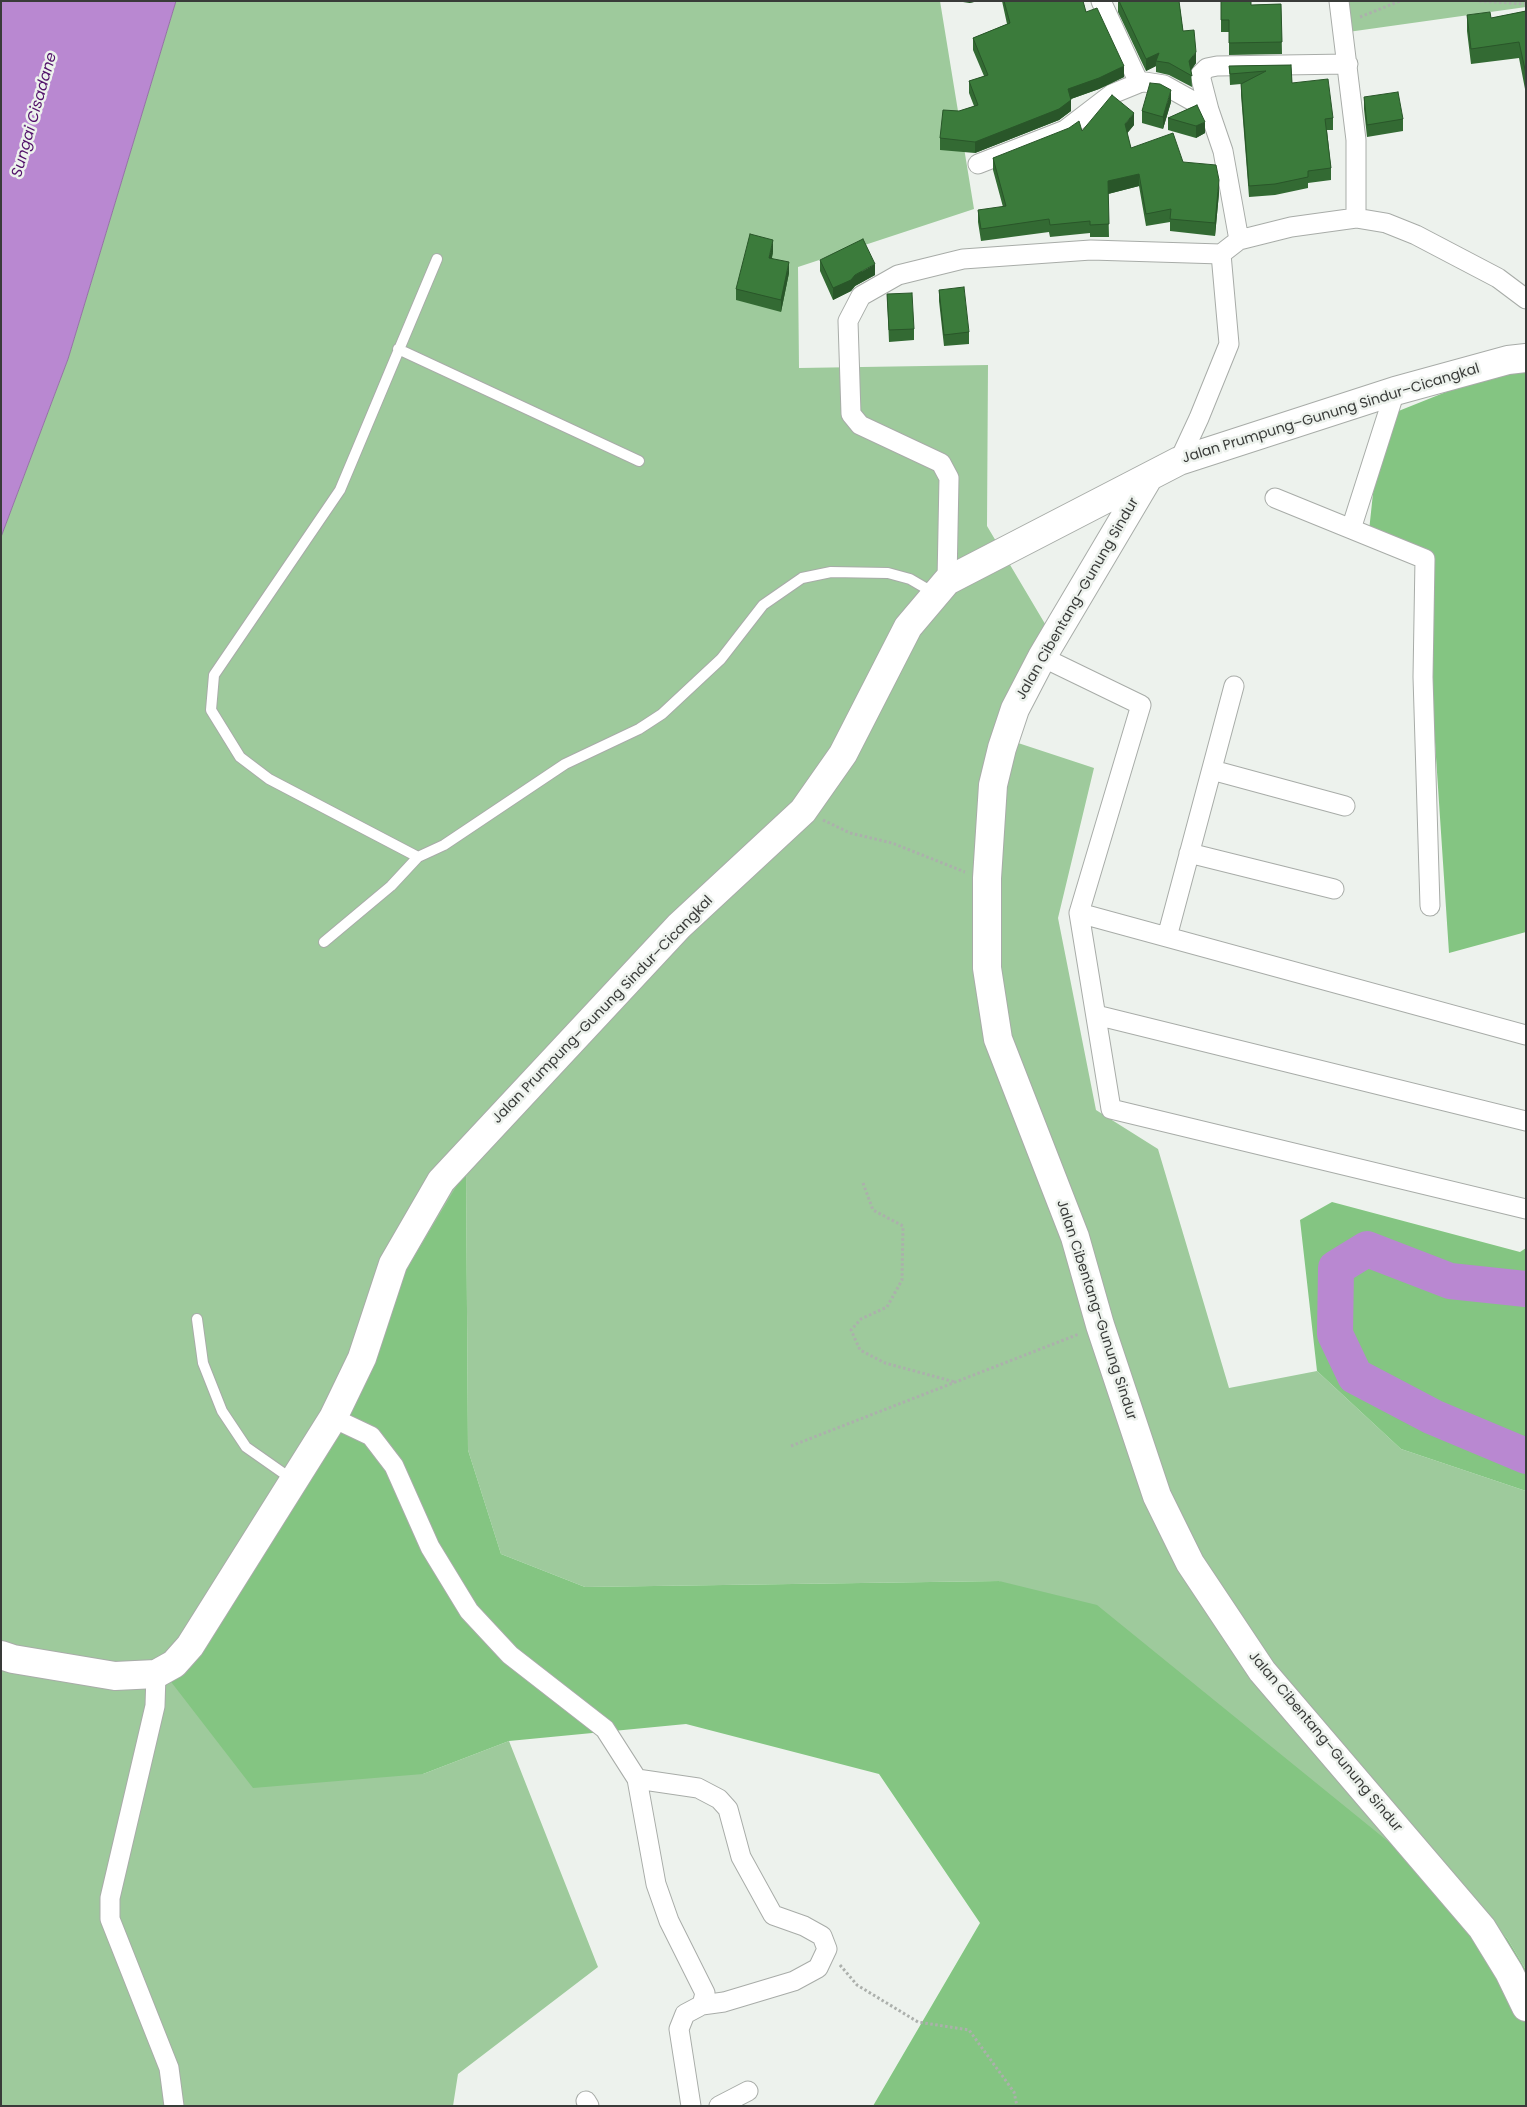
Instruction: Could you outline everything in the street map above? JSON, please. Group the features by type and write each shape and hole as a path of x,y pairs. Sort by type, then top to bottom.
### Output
{"main road":[{"name":"Jalan Prumpung–Gunung Sindur–Cicangkal","path":"1,1655 13,1659 115,1676 156,1674 174,1664 190,1646 333,1418 362,1358 393,1264 441,1181 679,926 803,811 843,754 908,627 941,588 1179,461 1395,391 1508,360 1526,358"},
{"name":"Jalan Cibentang–Gunung Sindur","path":"1148,478 1042,657 1014,709 1002,748 993,785 987,878 987,968 998,1039 1075,1238 1100,1325 1157,1496 1190,1562 1262,1671 1482,1928 1509,1972 1526,2007"}],"street":[{"path":"1101,1 1139,83"},
{"path":"1339,1 1356,140 1356,218"},
{"path":"1239,240 1223,151 1209,110 1200,75 1207,68 1348,64"},
{"path":"978,164 1065,130 1112,94 1139,83 1164,85 1209,110"},
{"path":"941,588 949,478 941,463 860,425 851,414 848,321 861,296 898,275 963,259 1091,250 1222,254 1239,240 1291,227 1356,218 1386,224 1416,235 1498,278 1526,299"},
{"path":"1179,461 1229,344 1222,254"},
{"path":"1351,529 1395,391"},
{"path":"1275,498 1425,559 1424,677 1430,906"},
{"path":"1042,657 1141,705 1079,913 1111,1109 1526,1209"},
{"path":"1167,937 1234,686"},
{"path":"1212,770 1345,806"},
{"path":"1189,853 1334,889"},
{"path":"1079,913 1526,1035"},
{"path":"1096,1016 1526,1121"},
{"path":"333,1418 371,1436 394,1466 430,1547 469,1611 510,1655 605,1730 637,1778 656,1884 669,1921 706,1993 702,2005"},
{"path":"156,1674 155,1706 110,1898 110,1920 169,2068 174,2106"},
{"path":"637,1778 698,1788 719,1799 728,1809 742,1857 773,1915 804,1926 822,1936 827,1949 818,1968 794,1981 724,2002 702,2005 685,2014 679,2029 691,2106"},
{"path":"719,2106 748,2091"}],"lane":[{"path":"418,857 269,779 240,757 211,710 214,675 340,490 398,348 437,259"},
{"path":"398,348 639,461"},
{"path":"324,942 391,886 418,857 444,845 565,764 639,729 662,714 721,659 763,605 802,578 831,572 888,573 941,588"},
{"path":"197,1319 204,1363 222,1411 246,1447 294,1480"}],"path":[{"path":"1342,28 1364,15 1400,1"},
{"path":"1479,1 1526,4"},
{"path":"803,811 850,833 892,843 966,872 987,878"},
{"path":"863,1183 873,1210 903,1226 903,1235 902,1280 887,1308 862,1319 851,1330 860,1350 885,1363 955,1382"},
{"path":"791,1446 1100,1325"},
{"path":"827,1949 857,1985 918,2022 968,2030 1014,2092 1017,2106"}],"green space":[{"path":"176,1 940,1 974,209 798,267 799,368 988,365 987,526 1054,639 1012,741 1094,768 1058,918 1096,1110 1158,1149 1229,1388 1317,1371 1401,1449 1526,1491 1526,1970 1507,1938 999,1581 585,1587 501,1554 468,1450 466,1171 423,1774 509,1741 598,1967 458,2074 453,2106 1,2106 1,537 68,359"},
{"path":"1344,1 1526,1 1526,7 1348,32"},
{"path":"1526,360 1526,932 1449,953 1423,561 1369,531 1381,418"},
{"path":"466,1170 468,1450 501,1554 585,1587 999,1581 1097,1605 1507,1938 1526,1970 1526,2106 873,2106 980,1923 879,1774 686,1724 509,1741 423,1774 253,1788 165,1674"},
{"path":"1332,1202 1520,1252 1526,1248 1526,1491 1401,1449 1317,1371 1300,1220"}],"water":[{"name":"Sungai Cisadane","path":"1,1 176,1 68,359 1,537"}],"building":[{"path":"1004,1 1083,1 1086,12 1097,8 1124,66 1099,78 1068,89 1071,100 1059,109 975,142 940,138 943,110 959,111 978,105 969,81 988,75 973,38 1010,23"},
{"path":"1119,1 1179,1 1183,31 1194,30 1196,52 1189,61 1192,76 1169,63 1156,61 1159,53 1146,59"},
{"path":"1221,1 1251,1 1251,5 1281,4 1282,42 1229,43 1229,20 1221,20"},
{"path":"1526,11 1526,74 1519,42 1471,49 1467,15 1490,12 1491,18"},
{"path":"1291,65 1292,83 1328,79 1333,118 1325,119 1331,168 1308,171 1308,177 1275,184 1249,186 1241,84 1266,71 1230,74 1229,66"},
{"path":"1150,83 1160,84 1171,90 1163,117 1142,111"},
{"path":"1398,92 1403,119 1367,125 1364,97"},
{"path":"1112,95 1134,113 1125,124 1131,148 1173,133 1183,162 1216,165 1219,180 1215,223 1170,219 1171,209 1146,214 1139,174 1108,181 1109,224 1090,225 1090,221 1050,225 1049,219 981,229 978,210 1006,206 993,158 1069,128 1079,121 1082,131"},
{"path":"1197,105 1205,122 1196,126 1168,118"},
{"path":"750,234 773,240 769,258 789,262 781,300 736,289"},
{"path":"863,239 875,264 855,275 851,280 833,288 820,260"},
{"path":"964,287 969,332 944,335 939,290"},
{"path":"912,293 914,329 889,330 887,294"}],"waterway":[{"path":"1526,1289 1450,1281 1367,1249 1336,1268 1335,1334 1355,1376 1433,1417 1526,1456"}]}
